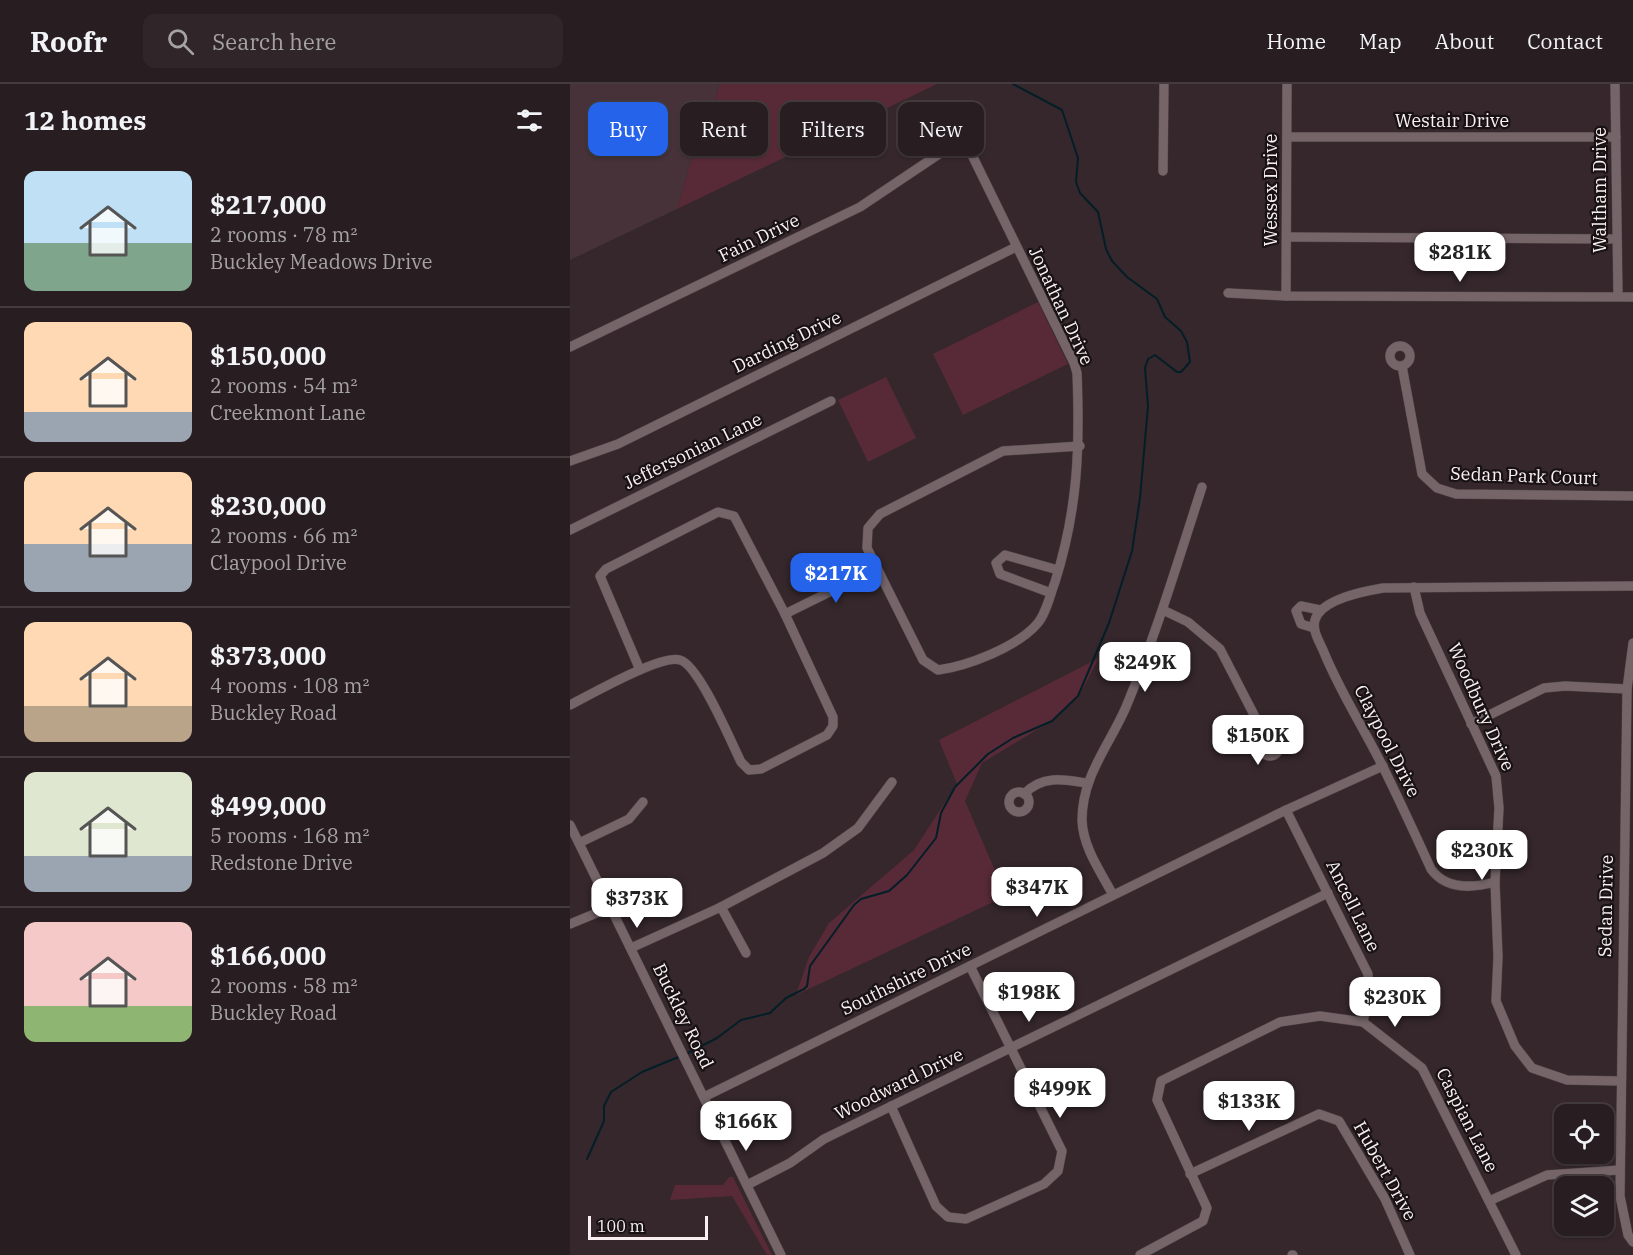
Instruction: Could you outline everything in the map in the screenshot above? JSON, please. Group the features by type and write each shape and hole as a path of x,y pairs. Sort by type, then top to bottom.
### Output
{"street":[{"path":"1163,171 1164,84"},
{"name":"Wessex Drive","path":"1286,296 1287,84"},
{"name":"Waltham Drive","path":"1615,84 1615,239 1618,296"},
{"name":"Westair Drive","path":"1288,137 1616,137"},
{"name":"Fain Drive","path":"570,347 860,207 936,156"},
{"name":"Jonathan Drive","path":"971,156 1077,373 1080,446 1071,521 1051,593 1039,622 1024,637 960,667 938,670 923,660 867,548 868,528 880,514 1003,451 1080,446"},
{"path":"1288,237 1615,239"},
{"name":"Darding Drive","path":"570,460 618,444 1016,247"},
{"path":"1228,293 1286,296 1633,297"},
{"name":"Sedan Park Court","path":"1402,366 1422,474 1437,488 1456,494 1633,496"},
{"name":"Jeffersonian Lane","path":"570,530 831,401"},
{"path":"1113,895 1086,845 1082,823 1086,783 1125,708 1162,610 1202,487"},
{"path":"570,705 640,670 669,659 689,664 695,670 741,762 749,770 761,770 827,735 833,726 833,717 785,614 734,516 718,512 606,569 600,576 640,670"},
{"path":"1051,593 1000,574 996,562 1005,555 1058,570"},
{"path":"785,614 876,569"},
{"name":"Claypool Drive","path":"1496,882 1472,888 1436,876 1383,766 1323,652 1314,628 1301,624 1296,611 1301,606 1320,610 1363,591 1414,587 1633,586"},
{"name":"Woodbury Drive","path":"1414,587 1420,613 1496,776 1499,808 1496,882 1498,957 1496,1001 1520,1054 1532,1068 1567,1080 1619,1081"},
{"path":"1162,610 1188,622 1220,649 1266,738"},
{"path":"1314,628 1320,610"},
{"name":"Sedan Drive","path":"1633,643 1627,689 1619,1081 1621,1210 1628,1235 1633,1242"},
{"path":"1471,724 1544,688 1565,686 1627,689"},
{"name":"Southshire Drive","path":"704,1097 1286,810 1383,766"},
{"path":"1024,794 1041,781 1063,778 1086,783"},
{"path":"631,948 721,907 823,853 858,828 892,782"},
{"path":"579,843 629,819 643,801"},
{"name":"Ancell Lane","path":"1286,810 1368,974 1369,994 1364,1022"},
{"name":"Buckley Road","path":"570,825 782,1255"},
{"name":"Woodward Drive","path":"747,1185 790,1163 824,1140 1009,1047 1328,893"},
{"path":"570,924 611,907"},
{"path":"721,907 746,953"},
{"path":"891,1107 936,1206 948,1217 966,1220 1044,1184 1058,1171 1062,1151 970,966"},
{"path":"1140,1255 1161,1251 1203,1221 1207,1215 1207,1208 1157,1100 1161,1081 1280,1022 1320,1016 1364,1022"},
{"name":"Caspian Lane","path":"1364,1022 1422,1068 1516,1255"},
{"name":"Hubert Drive","path":"1190,1174 1319,1114 1339,1121 1385,1199 1410,1255"},
{"path":"1489,1201 1547,1175 1619,1170"}],"shaded area":[{"path":"570,84 720,84 714,102 680,102 680,156 693,156 677,209 570,260"},
{"path":"720,84 937,84 886,109 886,102 780,102 780,156 787,156 677,209 693,156 768,156 768,102 714,102"},
{"path":"1038,302 1068,364 963,415 933,354"},
{"path":"886,377 916,438 868,462 838,400"},
{"path":"1099,658 1078,698 1048,723 982,763 965,801 1006,896 796,995 809,957 829,923 914,850 957,784 939,740"},
{"path":"729,1177 733,1177 772,1255 767,1255 732,1196 670,1200 675,1185 723,1185"}],"waterway":[{"path":"686,1054 717,1038 741,1020 770,1013 786,998 807,986 810,966 854,905 861,899 889,891 907,875 936,838 941,813 955,787 988,754 1013,738 1052,721 1078,696 1109,623 1132,551 1140,498 1148,406 1145,368 1148,359 1155,355 1177,372 1181,372 1190,362 1187,342 1181,331 1165,317 1157,299 1127,277 1112,261 1106,249 1098,212 1080,193 1076,182 1078,158 1062,110 1013,84"},
{"path":"587,1159 604,1121 604,1106 611,1092 642,1072 681,1056"}]}
